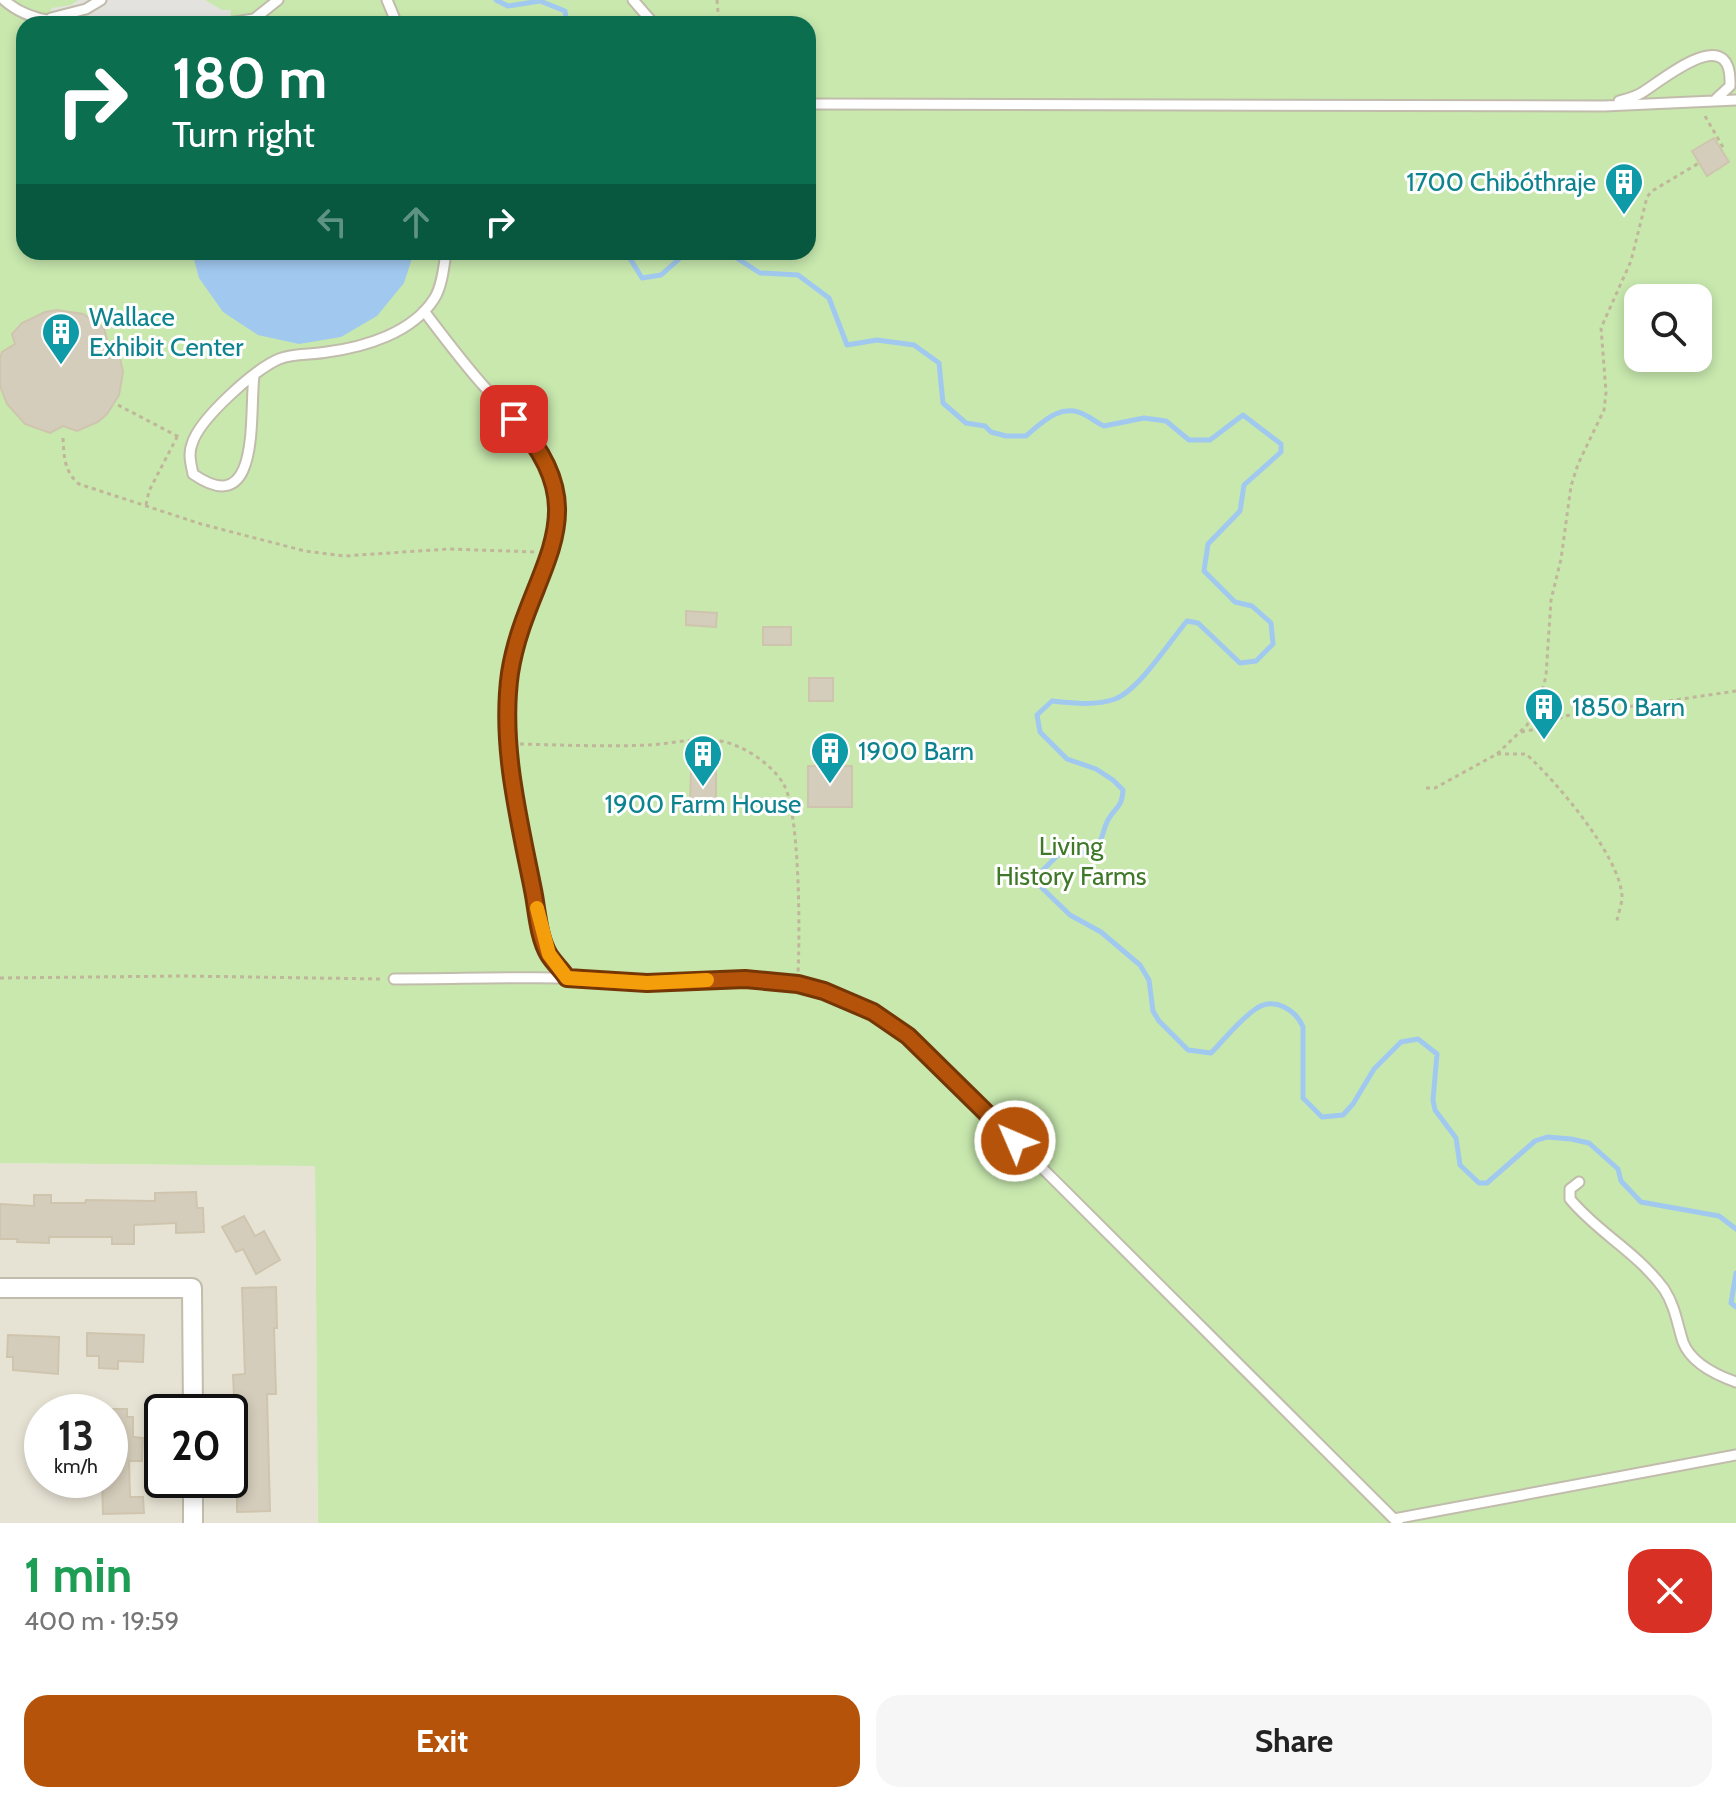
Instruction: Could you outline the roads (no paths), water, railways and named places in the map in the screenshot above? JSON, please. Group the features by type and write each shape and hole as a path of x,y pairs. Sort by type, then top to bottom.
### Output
{"street":[{"path":"0,1288 192,1288 193,1394"},
{"path":"193,1498 193,1523"}],"lane":[{"path":"4,0 35,16"},
{"path":"59,16 86,9 101,0"},
{"path":"258,16 278,0"},
{"path":"633,0 647,16"},
{"path":"1604,106 1640,95 1689,60 1705,56 1727,62 1731,73 1730,86 1713,101"},
{"path":"816,104 1604,106 1736,100"},
{"path":"254,376 252,439 242,475 230,484 210,485 193,474 190,460 192,444 219,407 254,376 276,360 292,355 352,349 405,327 436,298 444,260"},
{"path":"424,311 480,382 532,438 545,457 556,490 558,513 549,553 519,635 510,674 508,743 519,822 543,937 549,954 567,978"},
{"path":"394,979 567,978 647,983 745,979 798,984 824,991 873,1012 908,1036 1396,1521 1736,1455"},
{"path":"1579,1182 1570,1189 1570,1199 1582,1214 1626,1247 1666,1292 1676,1311 1684,1345 1710,1371 1736,1382"}],"water":[{"path":"194,260 411,260 404,283 377,316 341,337 299,344 258,335 223,312 199,278"}],"waterway":[{"path":"496,0 508,6 540,1 565,11 566,16"},
{"path":"631,260 642,278 661,275 678,260"},
{"path":"740,260 760,273 798,275 829,298 847,345 877,340 914,345 939,363 943,403 966,423 985,426 991,432 1026,436 1054,415 1070,411 1104,426 1144,418 1166,421 1189,440 1210,440 1243,415 1281,444 1281,452 1244,485 1240,511 1208,544 1204,571 1235,602 1252,606 1271,623 1273,644 1256,661 1240,663 1198,623 1187,621 1144,676 1124,694 1100,703 1052,701 1037,715 1040,732 1067,759 1096,769 1123,790 1120,804 1108,820 1094,851 1058,855 1040,873 1040,886 1070,915 1101,932 1140,965 1149,980 1153,1011 1188,1050 1211,1053 1257,1008 1271,1004 1284,1007 1295,1015 1303,1027 1303,1098 1322,1117 1343,1115 1374,1069 1401,1042 1418,1039 1437,1054 1435,1110 1456,1138 1460,1165 1479,1183 1487,1183 1535,1141 1547,1137 1571,1139 1589,1143 1618,1169 1621,1181 1641,1202 1719,1216 1736,1229"},
{"path":"1736,1273 1731,1303 1736,1307"}],"place":[{"name":"1700 Chibóthraje","path":"1624,216"},
{"name":"Wallace Exhibit Center","path":"61,366"},
{"name":"1850 Barn","path":"1544,741"},
{"name":"1900 Barn","path":"830,785"},
{"name":"1900 Farm House","path":"703,788"}],"park label":[{"name":"Living History Farms","path":"1071,861"}]}
